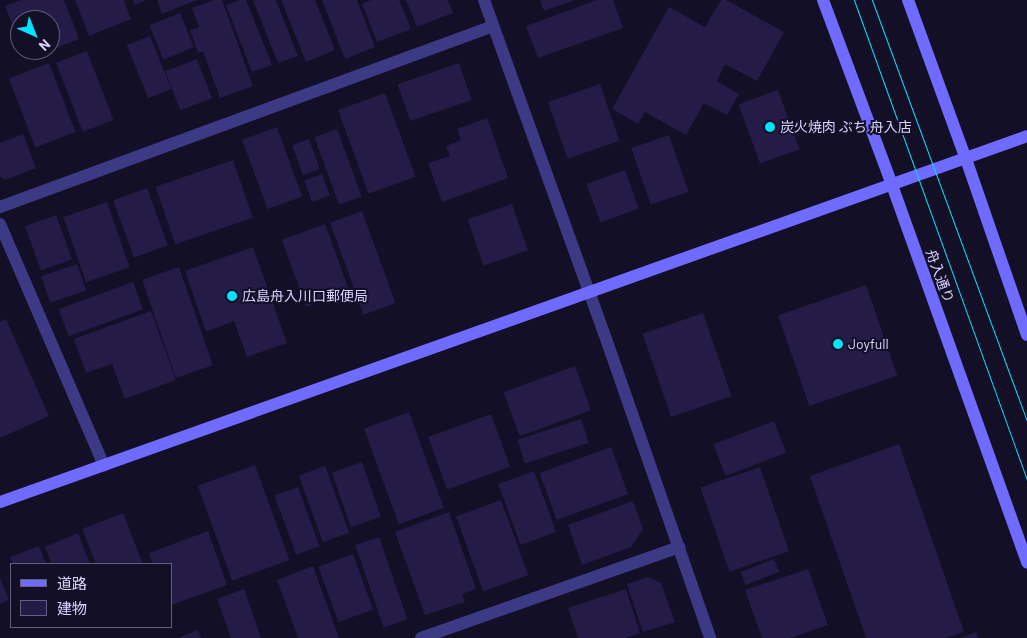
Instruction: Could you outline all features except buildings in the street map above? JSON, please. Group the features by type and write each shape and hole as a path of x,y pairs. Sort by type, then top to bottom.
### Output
{"street":[{"path":"484,0 710,638"},
{"name":"舟入通り","path":"823,0 892,185 1027,563"},
{"path":"908,0 1027,335"},
{"path":"0,207 493,26"},
{"path":"0,502 1027,136"},
{"path":"0,224 104,466"},
{"path":"421,638 679,547"}],"tram line":[{"path":"854,0 1027,480"},
{"path":"872,0 1027,422"}],"place":[{"name":"炭火焼肉 ぶち 舟入店","path":"770,127"},
{"name":"広島舟入川口郵便局","path":"232,296"},
{"name":"Joyfull","path":"838,344"}]}
